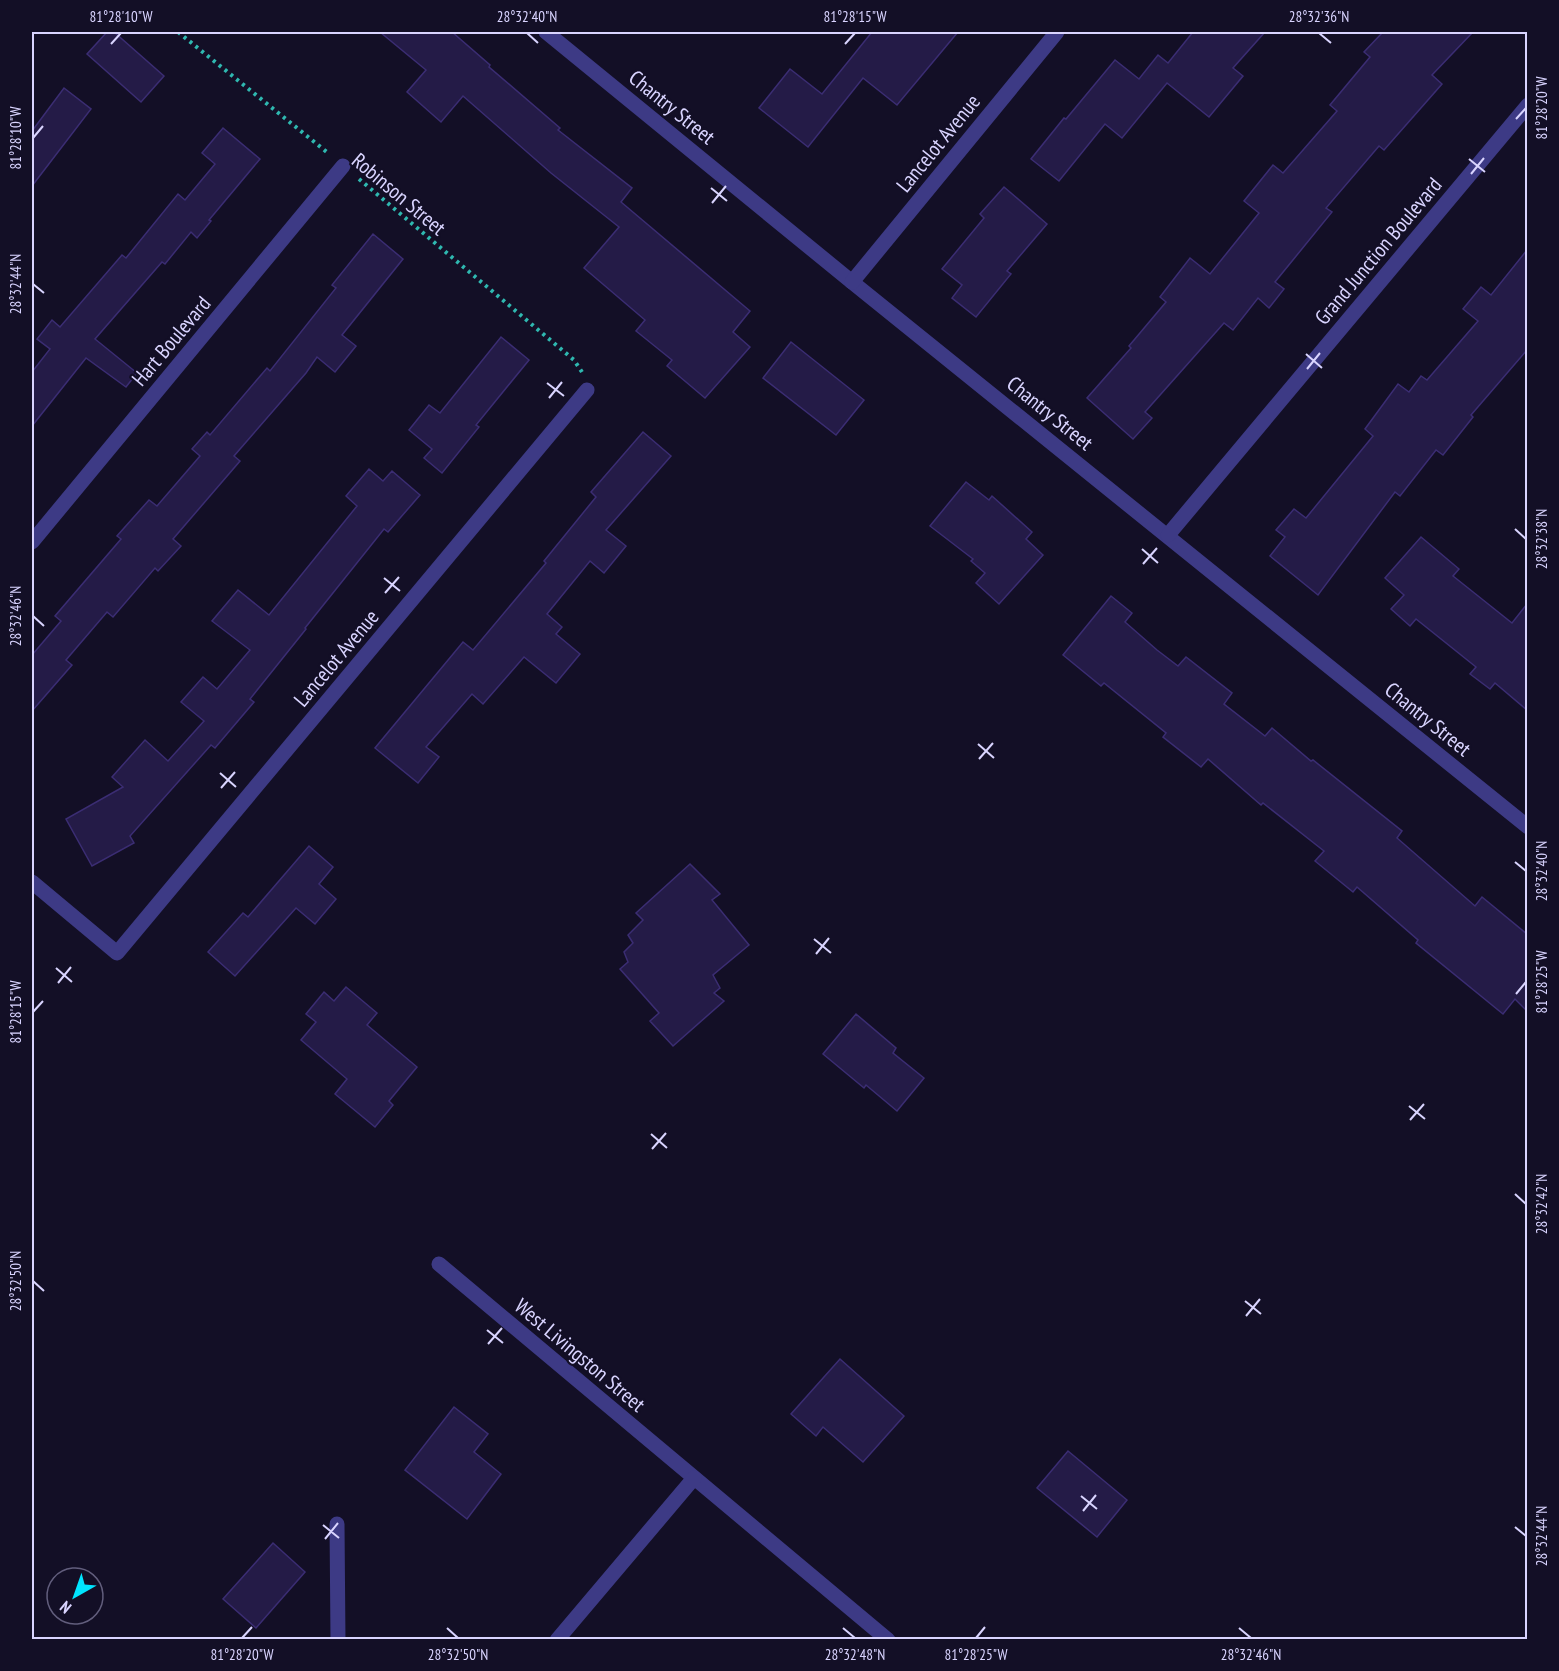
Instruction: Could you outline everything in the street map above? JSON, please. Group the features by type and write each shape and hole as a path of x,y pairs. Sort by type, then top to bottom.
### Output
{"street":[{"name":"Chantry Street","path":"546,32 1527,827"},
{"name":"Lancelot Avenue","path":"852,282 1057,32"},
{"name":"Grand Junction Boulevard","path":"1168,535 1527,105"},
{"name":"Hart Boulevard","path":"32,542 343,166"},
{"name":"Lancelot Avenue","path":"32,882 117,953 587,390"},
{"name":"West Livingston Street","path":"439,1264 888,1640"},
{"path":"557,1640 694,1478"},
{"path":"337,1524 338,1640"}],"path":[{"name":"Robinson Street","path":"178,32 343,166 574,360 582,371 587,390"}],"building":[{"path":"107,32 114,32 164,76 141,102 87,54"},
{"path":"380,32 452,32 560,128 558,130 632,188 621,202 750,311 733,332 750,347 705,398 667,366 672,360 636,331 645,320 584,268 619,227 551,173 463,96 441,122 407,92 426,70"},
{"path":"872,32 958,32 897,105 863,78 808,147 759,108 790,69 822,94"},
{"path":"1193,32 1265,32 1233,68 1243,76 1209,117 1167,83 1122,138 1105,124 1059,181 1031,159 1115,60 1139,79 1158,55 1168,63"},
{"path":"1383,32 1473,32 1432,75 1442,84 1384,150 1379,146 1326,208 1332,212 1275,282 1284,289 1269,308 1258,298 1233,330 1224,323 1145,412 1152,418 1133,439 1087,398 1131,348 1129,346 1166,302 1160,297 1190,258 1210,274 1259,213 1244,201 1273,165 1283,173 1337,111 1330,105 1370,57 1364,52"},
{"path":"64,88 91,109 32,186 32,131"},
{"path":"223,128 260,159 209,220 211,221 197,238 191,232 165,264 162,262 95,339 137,373 126,387 86,358 32,426 32,372 50,349 37,339 52,320 60,327 122,255 126,258 178,194 185,200 215,164 202,153"},
{"path":"1004,187 1047,224 1007,271 1011,274 976,317 952,298 962,285 942,269 984,218 980,214"},
{"path":"373,234 403,259 342,335 356,346 335,372 317,357 306,373 234,456 240,461 173,539 181,546 158,571 155,568 113,617 107,612 66,660 72,665 32,711 32,655 61,621 55,616 121,539 117,536 149,500 157,506 200,456 192,449 207,432 210,435 267,368 270,371 336,288 332,285"},
{"path":"1527,250 1527,350 1471,415 1473,417 1443,455 1436,450 1400,496 1395,492 1318,595 1270,556 1285,537 1276,530 1294,509 1306,518 1373,436 1365,429 1398,384 1409,392 1421,376 1427,380 1478,321 1463,309 1481,287 1491,295"},
{"path":"501,337 529,360 476,425 479,427 442,473 424,458 432,449 409,430 429,405 440,413"},
{"path":"791,342 864,400 836,435 763,378"},
{"path":"643,432 671,456 606,530 626,546 604,573 590,561 547,614 562,627 556,634 580,654 556,683 524,657 483,704 472,694 426,747 439,757 418,783 375,748 463,642 473,650 546,563 544,561 596,497 591,492"},
{"path":"369,469 383,481 392,471 420,495 388,532 384,529 250,699 254,702 215,748 211,745 130,836 134,843 92,866 66,819 123,787 112,777 145,740 168,761 204,721 181,702 203,677 217,689 250,650 212,621 238,590 269,615 357,506 346,496"},
{"path":"966,482 989,500 992,496 1032,532 1026,539 1043,555 999,604 976,583 985,573 971,561 973,559 930,526"},
{"path":"1421,537 1459,569 1453,576 1512,623 1527,604 1527,710 1495,683 1490,689 1470,674 1476,667 1416,619 1410,626 1391,609 1404,595 1385,578"},
{"path":"1111,596 1132,613 1125,622 1157,650 1178,666 1186,657 1232,693 1224,704 1265,736 1272,728 1402,831 1397,838 1475,906 1482,897 1527,934 1527,1011 1515,999 1503,1014 1416,943 1418,940 1357,887 1353,892 1315,861 1324,851 1263,803 1261,805 1208,759 1201,767 1163,737 1166,733 1104,683 1101,686 1063,655"},
{"path":"309,846 333,867 319,884 336,899 315,924 296,908 235,976 208,952 243,913 248,917"},
{"path":"690,864 720,894 712,900 749,945 713,975 720,988 714,993 724,1001 673,1046 650,1021 659,1013 620,969 628,962 624,952 633,943 628,935 643,920 636,913"},
{"path":"346,987 377,1013 367,1025 417,1067 389,1101 393,1105 375,1127 335,1094 347,1079 301,1040 316,1022 306,1014 324,992 334,1001"},
{"path":"856,1014 896,1048 893,1053 924,1078 897,1111 866,1085 864,1088 823,1054"},
{"path":"840,1359 904,1416 863,1462 823,1427 816,1436 791,1414"},
{"path":"454,1407 488,1434 474,1452 501,1474 467,1519 405,1470"},
{"path":"1068,1451 1127,1500 1097,1537 1037,1488"},
{"path":"273,1543 305,1572 256,1628 223,1599"}]}
